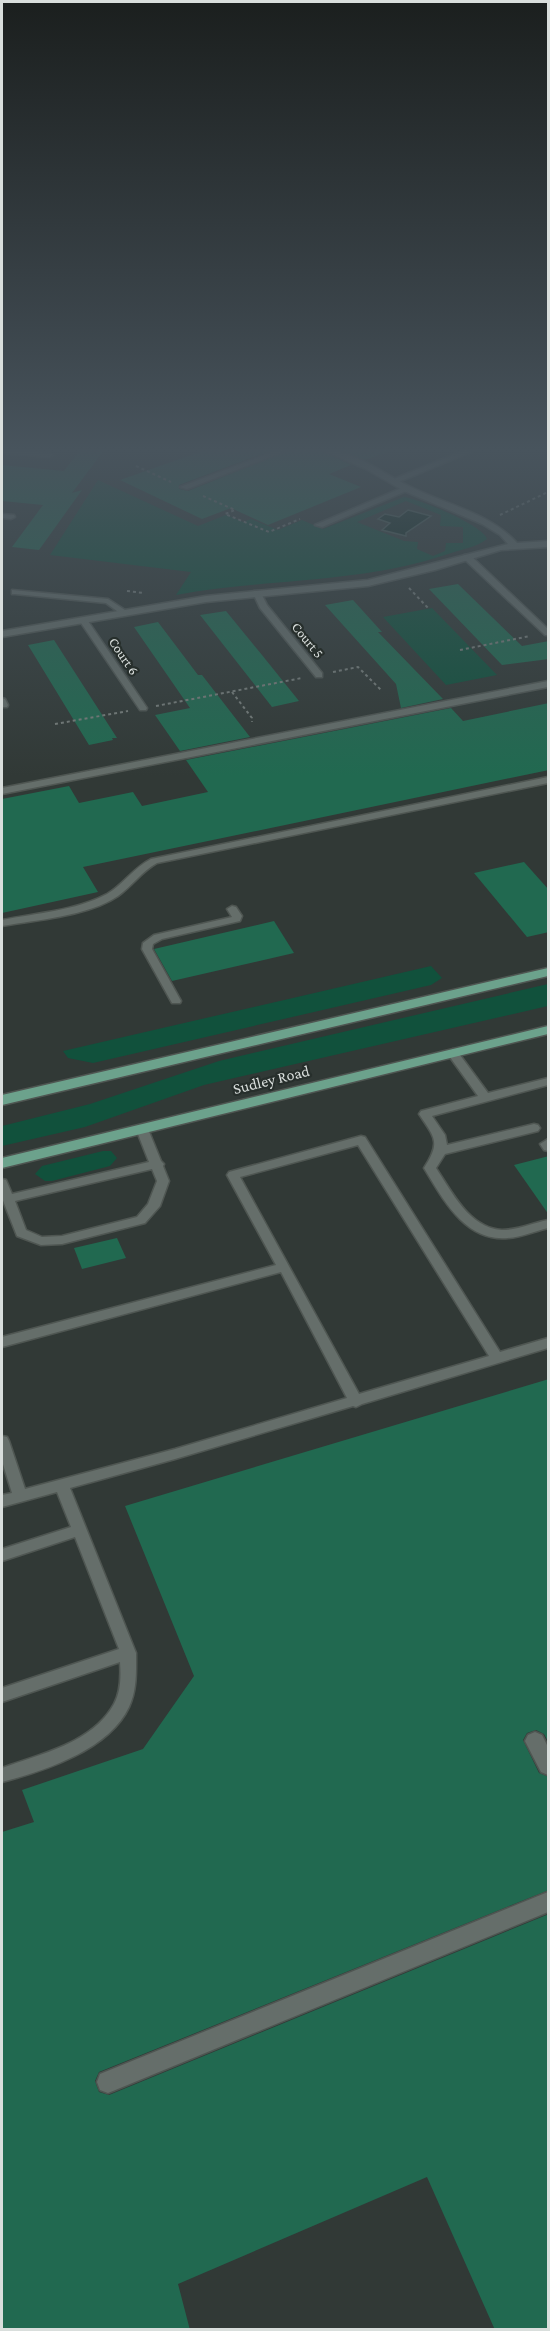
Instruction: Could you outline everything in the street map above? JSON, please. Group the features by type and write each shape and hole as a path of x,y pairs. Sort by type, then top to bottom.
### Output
{"main road":[{"path":"2,1100 549,972"},
{"name":"Sudley Road","path":"2,1163 549,1031"}],"street":[{"path":"2,634 124,612 257,593 338,587 398,577 461,559"},
{"path":"535,1741 549,1766"},
{"path":"108,2082 549,1902"}],"lane":[{"path":"469,559 548,633"},
{"path":"15,592 108,601 124,612"},
{"name":"Court 5","path":"257,593 263,606 319,675"},
{"name":"Court 6","path":"83,620 143,708"},
{"path":"2,791 549,684"},
{"path":"2,923 101,901 120,890 135,871 154,861 546,784"},
{"path":"176,1001 147,949 148,944 158,937 236,919 237,916 232,909"},
{"path":"453,1053 485,1097"},
{"path":"549,1081 425,1114 443,1141 443,1150 430,1168 465,1219 478,1230 504,1234 549,1224"},
{"path":"443,1150 534,1128"},
{"path":"2,1183 21,1233 41,1241 62,1240 141,1220 154,1206 163,1181 142,1129"},
{"path":"356,1402 233,1175 361,1140 496,1358"},
{"path":"8,1199 158,1164"},
{"path":"2,1342 284,1267"},
{"path":"2,1501 356,1402 549,1343"},
{"path":"2,1441 20,1495"},
{"path":"2,1775 81,1747 98,1735 116,1717 127,1696 131,1674 128,1653 61,1484"},
{"path":"2,1555 79,1530"},
{"path":"2,1695 128,1653"}],"path":[{"path":"398,577 429,609"},
{"path":"460,650 548,633"},
{"path":"55,724 358,667 382,691"},
{"path":"232,692 252,718 252,722"}],"green space":[{"path":"81,559 433,559 347,576 176,595 191,572"},
{"path":"432,608 497,675 446,685 383,617"},
{"path":"431,966 442,978 431,985 93,1063 68,1058 63,1051"},
{"path":"548,984 548,1006 204,1085 85,1127 2,1146 2,1126 90,1104 219,1061"},
{"path":"111,1151 117,1158 110,1166 52,1181 45,1181 35,1174 42,1166"}],"building":[{"path":"458,584 522,646 549,641 549,659 502,665 429,589"},
{"path":"353,600 382,632 378,632 443,699 401,708 396,684 325,605"},
{"path":"226,611 299,701 272,707 200,615"},
{"path":"158,622 198,675 202,675 250,737 180,751 155,715 190,708 134,627"},
{"path":"54,640 117,738 89,745 28,645"},
{"path":"549,703 549,770 83,867 98,892 2,913 2,799 69,786 79,803 133,792 142,806 208,792 186,760 451,708 463,721"},
{"path":"524,862 549,890 549,932 527,937 474,873"},
{"path":"274,921 294,953 172,981 154,949"},
{"path":"549,1156 549,1215 514,1165"},
{"path":"117,1238 126,1258 82,1269 74,1248"},
{"path":"549,1379 549,1743 544,1734 536,1730 527,1733 523,1740 539,1773 549,1777 549,1890 99,2072 95,2081 99,2092 109,2095 549,1914 549,2330 495,2330 427,2177 178,2284 190,2330 2,2330 2,1832 34,1822 22,1790 143,1749 194,1676 125,1506"}]}
